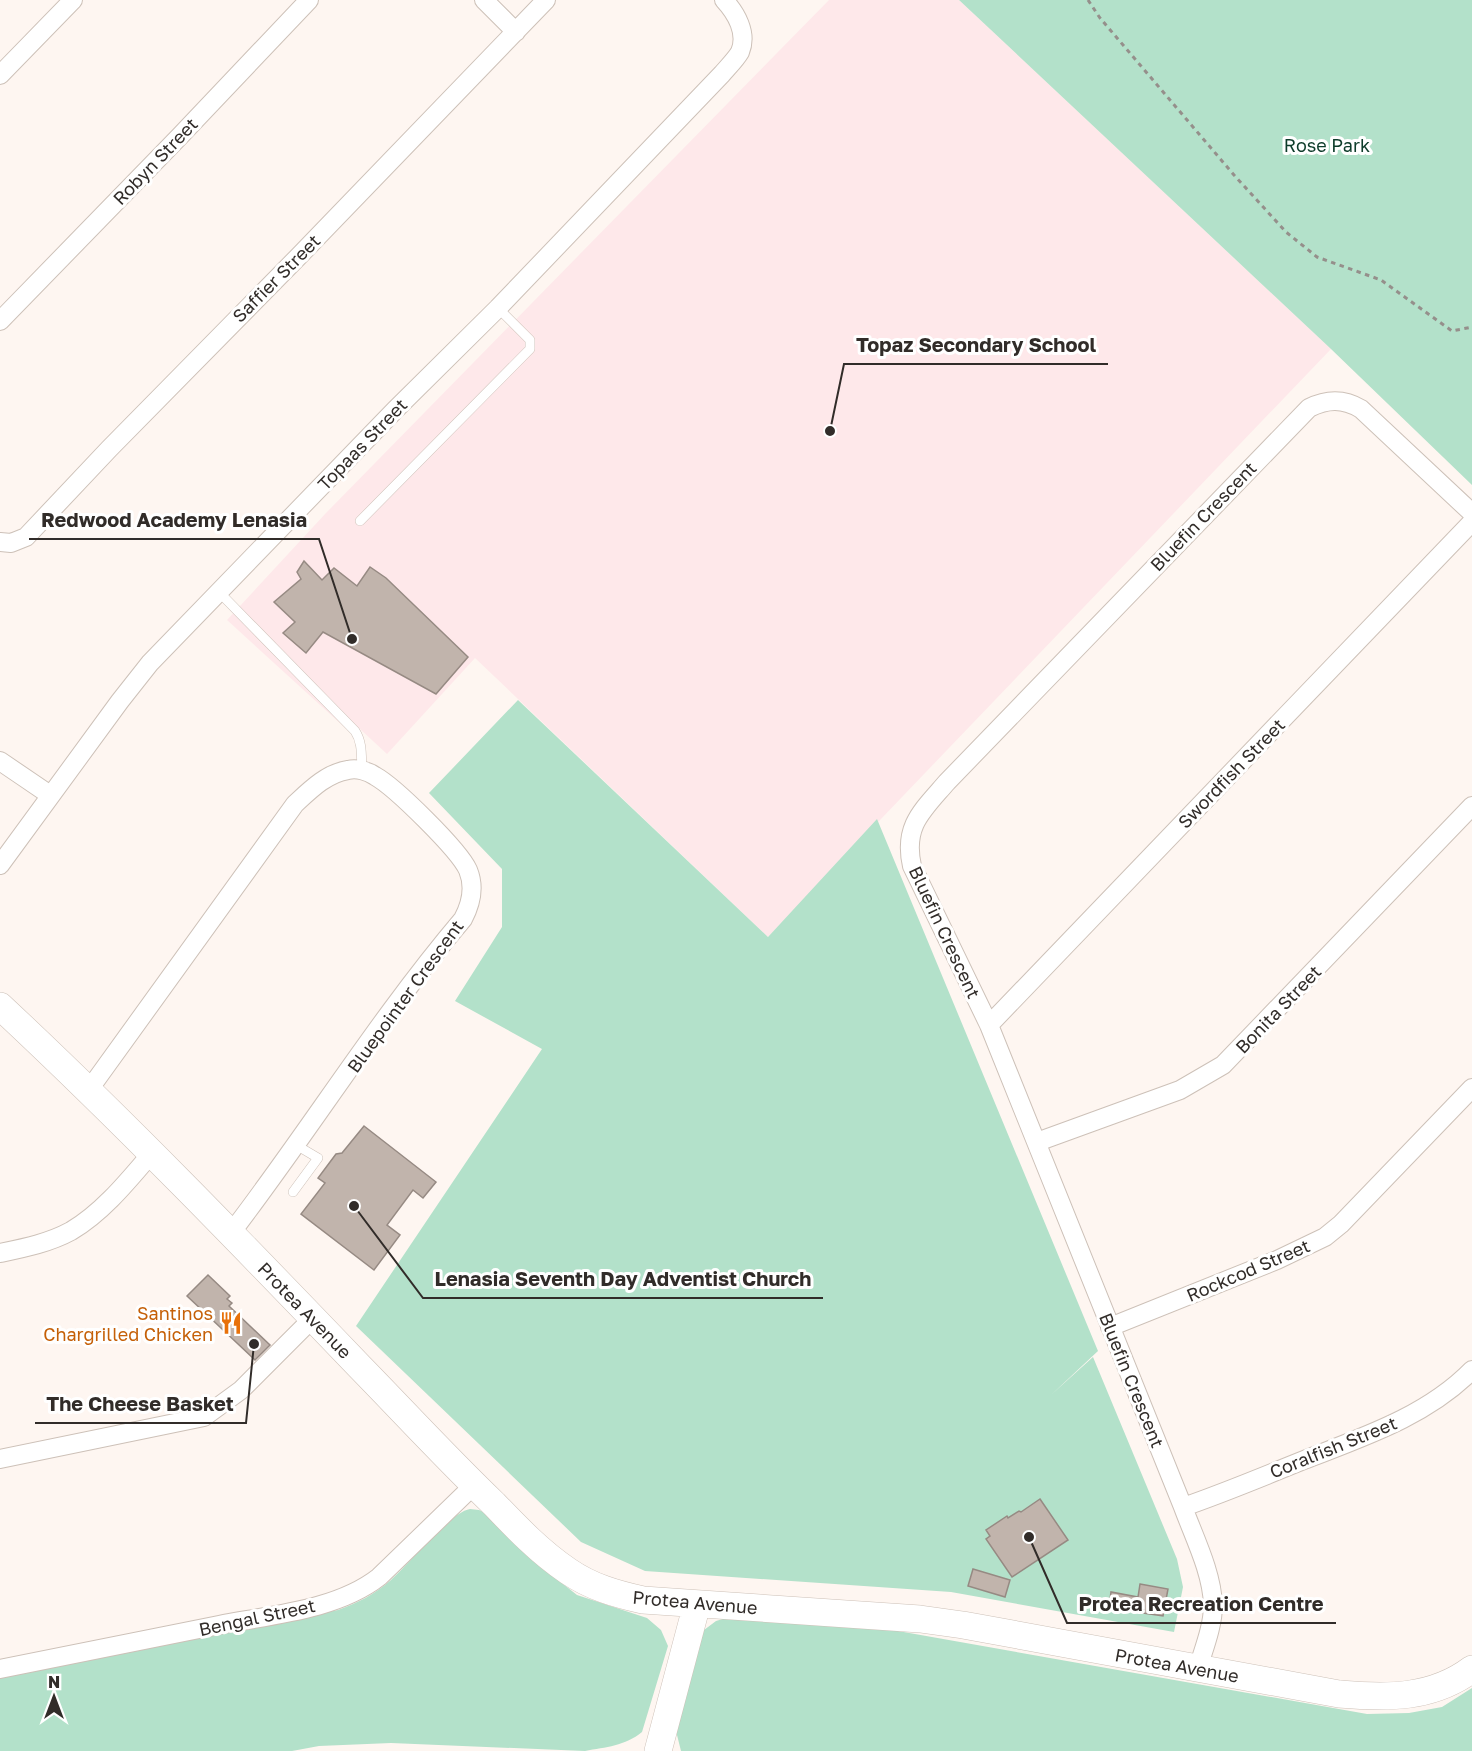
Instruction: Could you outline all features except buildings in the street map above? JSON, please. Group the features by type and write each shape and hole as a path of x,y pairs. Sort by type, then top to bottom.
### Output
{"street":[{"path":"0,75 73,0"},
{"name":"Robyn Street","path":"0,321 309,0"},
{"path":"484,0 516,32"},
{"name":"Saffier Street","path":"0,542 10,543 26,537 546,0"},
{"name":"Topaas Street","path":"0,865 138,678 722,74 740,52 743,41 741,26 735,12 724,0"},
{"name":"Bluefin Crescent","path":"1198,1668 1210,1627 1213,1604 1206,1569 1184,1507 989,1025 921,887 909,853 912,829 917,817 947,782 1308,408 1318,403 1342,400 1361,409 1472,513"},
{"name":"Swordfish Street","path":"989,1025 1472,522"},
{"path":"0,761 50,795"},
{"path":"88,1090 295,804 326,778 350,769 362,770"},
{"name":"Bluepointer Crescent","path":"231,1233 406,990 469,908 471,897 469,873 463,860 386,783 362,770"},
{"name":"Bonita Street","path":"1037,1142 1180,1090 1223,1065 1472,806"},
{"name":"Protea Avenue","path":"0,1006 44,1046 231,1233 532,1542 590,1584 643,1600 930,1620 1339,1694 1383,1697 1410,1695 1434,1689 1463,1676 1472,1669"},
{"name":"Rockcod Street","path":"1110,1327 1277,1260 1324,1237 1341,1224 1472,1088"},
{"path":"0,1253 50,1240 79,1226 129,1179 151,1154"},
{"path":"0,1459 204,1416 241,1390 313,1318"},
{"name":"Coralfish Street","path":"1184,1507 1361,1437 1419,1411 1458,1384 1472,1370"},
{"name":"Bengal Street","path":"0,1669 291,1611 347,1596 364,1589 379,1577 474,1485"},
{"path":"658,1751 697,1604"}],"lane":[{"path":"360,521 530,349 530,340 498,308"},
{"path":"219,592 355,731 360,738 362,770"},
{"path":"293,1192 318,1158 296,1145"}],"path":[{"path":"1088,0 1100,18 1234,175 1286,232 1317,257 1381,280 1452,332 1472,327"}],"shaded area":[{"path":"829,0 959,0 1331,349 768,937 475,658 387,754 360,729 353,735 227,620 326,513"}],"green space":[{"name":"Rose Park","path":"959,0 1472,0 1472,485 1331,349"},
{"path":"518,700 768,937 877,819 1098,1351 1051,1395 1093,1357 1177,1559 1183,1587 1174,1632 951,1592 645,1571 581,1542 356,1326 542,1049 455,1001 502,927 502,869 429,793"},
{"path":"470,1509 490,1515 525,1554 577,1595 647,1618 661,1630 668,1646 642,1732 636,1737 608,1747 585,1751 391,1743 319,1746 292,1751 0,1751 0,1677 338,1610 366,1598 385,1585 452,1519"},
{"path":"736,1615 898,1631 1367,1714 1409,1713 1442,1707 1472,1688 1472,1751 681,1751 676,1731 704,1630 716,1621"}],"place":[{"name":"Topaz Secondary School","path":"830,431"},
{"name":"Redwood Academy Lenasia","path":"352,639"},
{"name":"Lenasia Seventh Day Adventist Church","path":"354,1206"},
{"name":"Santinos Chargrilled Chicken","path":"231,1323"},
{"name":"The Cheese Basket","path":"254,1344"},
{"name":"Protea Recreation Centre","path":"1029,1537"}]}
